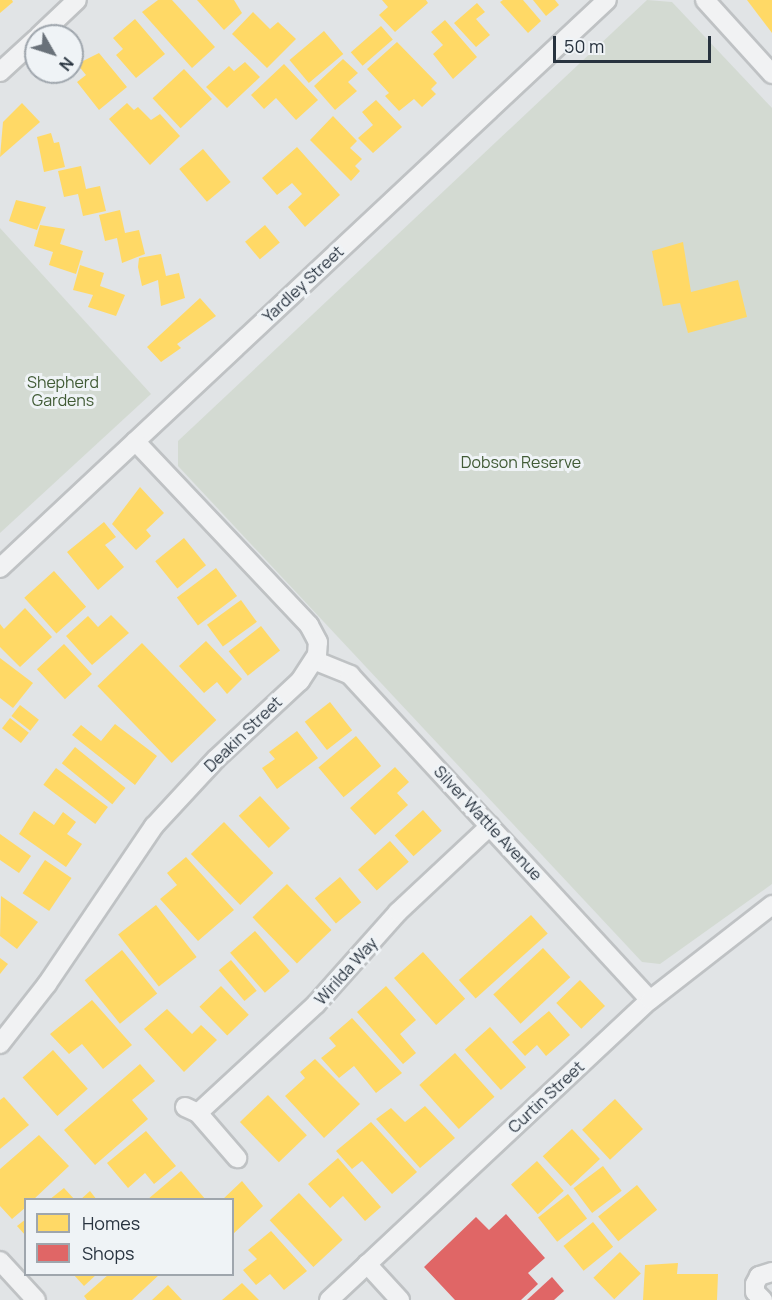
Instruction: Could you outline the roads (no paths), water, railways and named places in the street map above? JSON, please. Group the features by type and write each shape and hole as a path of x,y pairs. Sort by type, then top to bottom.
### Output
{"street":[{"path":"51,24 77,0"},
{"name":"Yardley Street","path":"0,568 607,0"},
{"path":"705,0 772,74"},
{"path":"0,72 24,49"},
{"path":"135,441 309,625 318,642 316,661"},
{"name":"Silver Wattle Avenue","path":"316,661 350,675 650,1000"},
{"name":"Deakin Street","path":"0,1044 47,984 154,826 216,759 300,681 316,661"},
{"name":"Wirilda Way","path":"237,1158 192,1110 316,1004 398,912 490,826"},
{"name":"Curtin Street","path":"329,1300 650,1000 772,905"},
{"path":"0,1261 36,1300"},
{"path":"367,1264 400,1300"},
{"path":"763,1300 755,1292 755,1284 759,1276 772,1272"}],"park label":[{"name":"Shepherd Gardens","path":"63,391"},
{"name":"Dobson Reserve","path":"521,462"}]}
